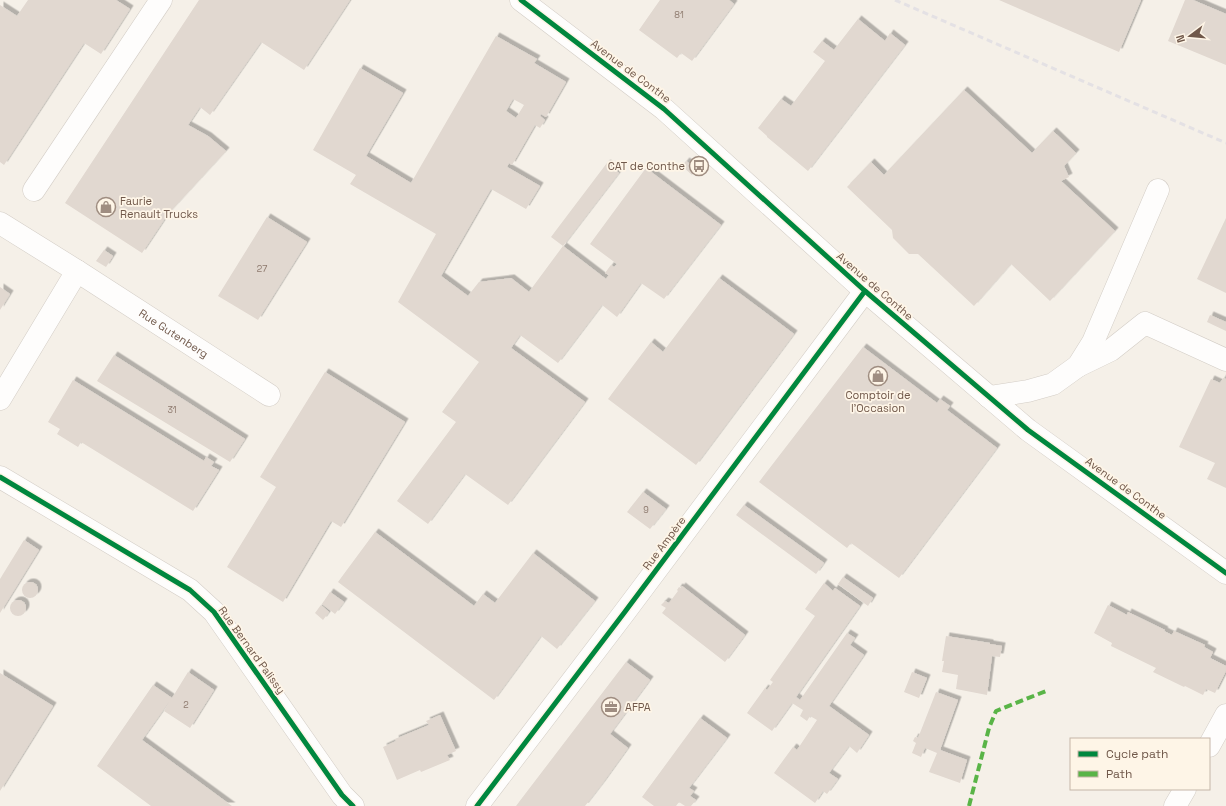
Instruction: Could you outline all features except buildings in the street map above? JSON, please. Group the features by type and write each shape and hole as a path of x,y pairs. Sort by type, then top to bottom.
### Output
{"street":[{"path":"34,190 161,0"},
{"name":"Avenue de Conthe","path":"521,0 664,109 865,291 1028,430 1226,573"},
{"path":"1078,366 1093,342 1158,190"},
{"name":"Rue Gutenberg","path":"0,223 269,395"},
{"path":"0,399 77,271"},
{"name":"Rue Ampère","path":"477,806 624,613 865,291"},
{"path":"990,397 1028,391 1053,384 1078,366 1111,350 1145,323 1226,360"},
{"name":"Rue Bernard Palissy","path":"0,477 190,590 214,612 342,795 353,806"},
{"path":"1210,744 1226,715"},
{"path":"1175,806 1184,790"}],"railway":[{"path":"895,0 1226,143"}],"marked path":[{"path":"969,806 989,728 996,711 1046,691"}],"cycle path":[{"path":"521,0 664,109 865,291 1028,430 1226,573"},
{"path":"477,806 624,613 865,291"},
{"path":"0,477 190,590 214,612 342,795 353,806"}],"place":[{"name":"CAT de Conthe","path":"699,166"},
{"name":"Faurie Renault Trucks","path":"106,207"},
{"name":"Comptoir de l'Occasion","path":"878,376"},
{"name":"AFPA","path":"611,707"}]}
